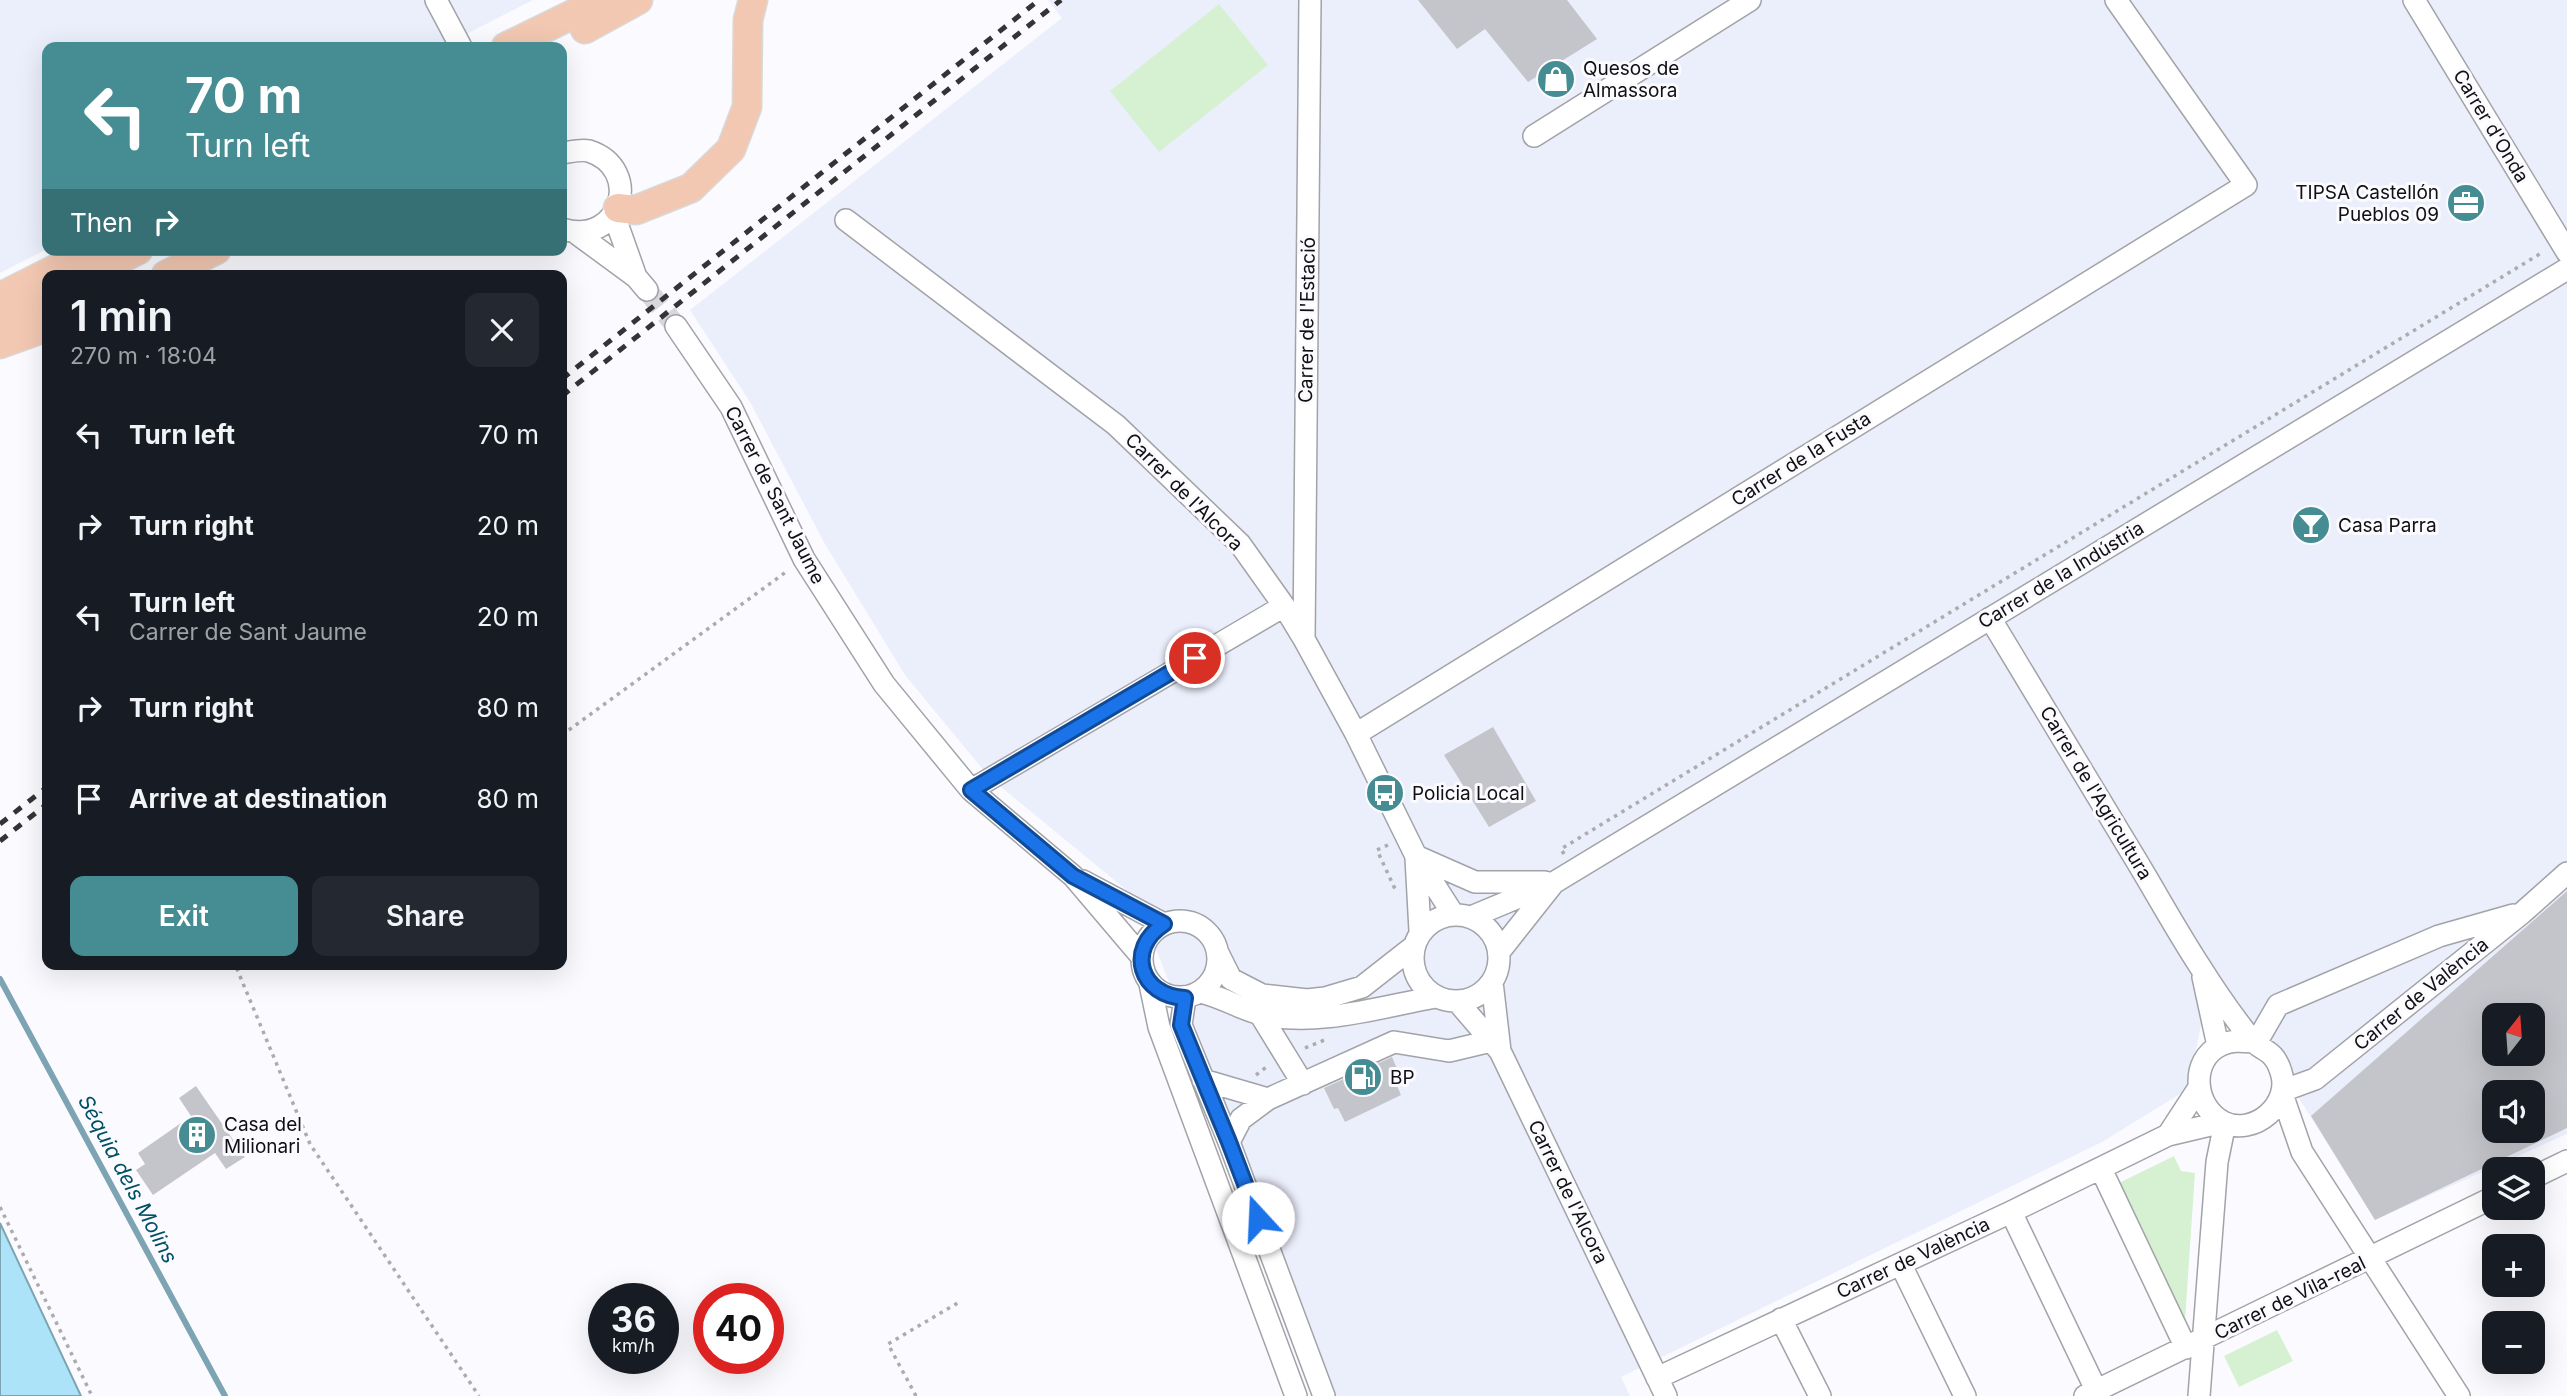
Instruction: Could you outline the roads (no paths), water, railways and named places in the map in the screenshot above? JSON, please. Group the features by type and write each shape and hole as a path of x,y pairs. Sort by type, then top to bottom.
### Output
{"main road":[{"path":"516,42 602,0"},
{"path":"558,42 638,0"},
{"path":"616,211 636,210 691,188 732,149 747,107 748,20 753,0"},
{"path":"54,270 82,256"},
{"path":"99,270 126,256"},
{"path":"176,270 204,256"},
{"path":"0,297 42,276"},
{"path":"0,319 42,298"},
{"path":"0,344 42,329"}],"street":[{"path":"436,0 458,42"},
{"name":"Carrer de l'Estació","path":"1304,639 1310,0"},
{"path":"1534,136 1750,0"},
{"name":"Carrer de la Fusta","path":"1356,734 2246,185 2116,0"},
{"name":"Carrer d'Onda","path":"2414,0 2564,246"},
{"path":"567,152 587,150 609,161 621,183 616,211 641,284 569,231"},
{"path":"569,231 597,229 616,211"},
{"name":"Carrer de l'Alcora","path":"846,220 1116,425 1240,544 1304,639 1356,734 1416,856 1462,916"},
{"name":"Carrer de la Indústria","path":"1462,916 1555,882 2567,269"},
{"name":"Carrer de Sant Jaume","path":"676,326 731,407 804,559 884,684 971,790 1073,876 1141,956"},
{"path":"971,790 1284,606"},
{"name":"Carrer de l'Agricultura","path":"1990,618 2202,969 2254,1042"},
{"path":"1416,856 1475,882 1555,882"},
{"name":"Carrer de l'Alcora","path":"1416,856 1417,939"},
{"name":"Carrer de València","path":"2282,1093 2315,1079 2522,913 2567,873"},
{"name":"Carrer de Sant Jaume","path":"1073,876 1164,924"},
{"name":"Carrer de la Indústria","path":"1499,952 1555,882"},
{"name":"Carrer de València","path":"2254,1042 2278,1005 2439,936 2522,913"},
{"path":"1462,916 1483,923 1492,933 1499,952 1497,973 1480,993 1393,1005 1329,1018 1303,1019 1260,1014 1220,996 1172,997 1150,984 1145,976 1141,956 1149,937 1164,924 1176,921 1198,926 1208,933 1231,979 1262,995 1307,1000 1325,998 1362,987 1417,939 1434,919 1462,916"},
{"path":"1417,939 1413,967 1427,991 1446,999 1472,1019 1496,1046"},
{"path":"1218,953 1215,976 1193,995 1181,1025 1229,1142 1324,1396"},
{"name":"Carrer de l'Agricultura","path":"2202,969 2218,1046"},
{"name":"Carrer de l'Alcora","path":"1492,982 1496,1046 1661,1387"},
{"path":"1150,984 1159,1027 1296,1396"},
{"path":"1393,1005 1394,1042"},
{"path":"1260,1014 1303,1084"},
{"path":"1449,1051 1472,1019"},
{"path":"2235,1040 2254,1042 2269,1051 2278,1062 2283,1076 2282,1093 2275,1108 2264,1118 2245,1125 2224,1122 2207,1109 2198,1090 2202,1065 2218,1046 2235,1040"},
{"path":"1229,1142 1241,1119 1268,1099 1394,1042 1449,1051 1496,1046"},
{"path":"1203,1080 1268,1099"},
{"name":"Carrer de València","path":"2168,1135 2198,1090"},
{"path":"2282,1093 2302,1152 2459,1396"},
{"path":"2264,1118 2302,1152"},
{"path":"2199,1396 2194,1344 2224,1122"},
{"name":"Carrer de València","path":"1661,1387 1782,1319 1901,1265 2168,1135 2224,1122"},
{"path":"2545,1172 2567,1161"},
{"path":"2101,1169 2194,1344"},
{"name":"Carrer de Vila-real","path":"2094,1394 2482,1203"},
{"path":"2011,1212 2094,1394"},
{"path":"1901,1265 1965,1396"},
{"path":"1782,1319 1820,1396"}],"water":[{"path":"0,1223 81,1396 0,1396"}],"waterway":[{"name":"Séquia dels Molins","path":"0,979 225,1396"}],"tunnel":[{"path":"647,290 676,326"}],"railway":[{"path":"567,375 1039,0"},
{"path":"567,392 1061,0"},
{"path":"0,824 42,791"},
{"path":"0,841 42,808"}],"place":[{"name":"Quesos de Almassora","path":"1556,79"},
{"name":"TIPSA Castellón Pueblos 09","path":"2466,203"},
{"name":"Casa Parra","path":"2311,525"},
{"name":"Policia Local","path":"1385,793"},
{"name":"BP","path":"1363,1077"},
{"name":"Casa del Milionari","path":"197,1135"}]}
